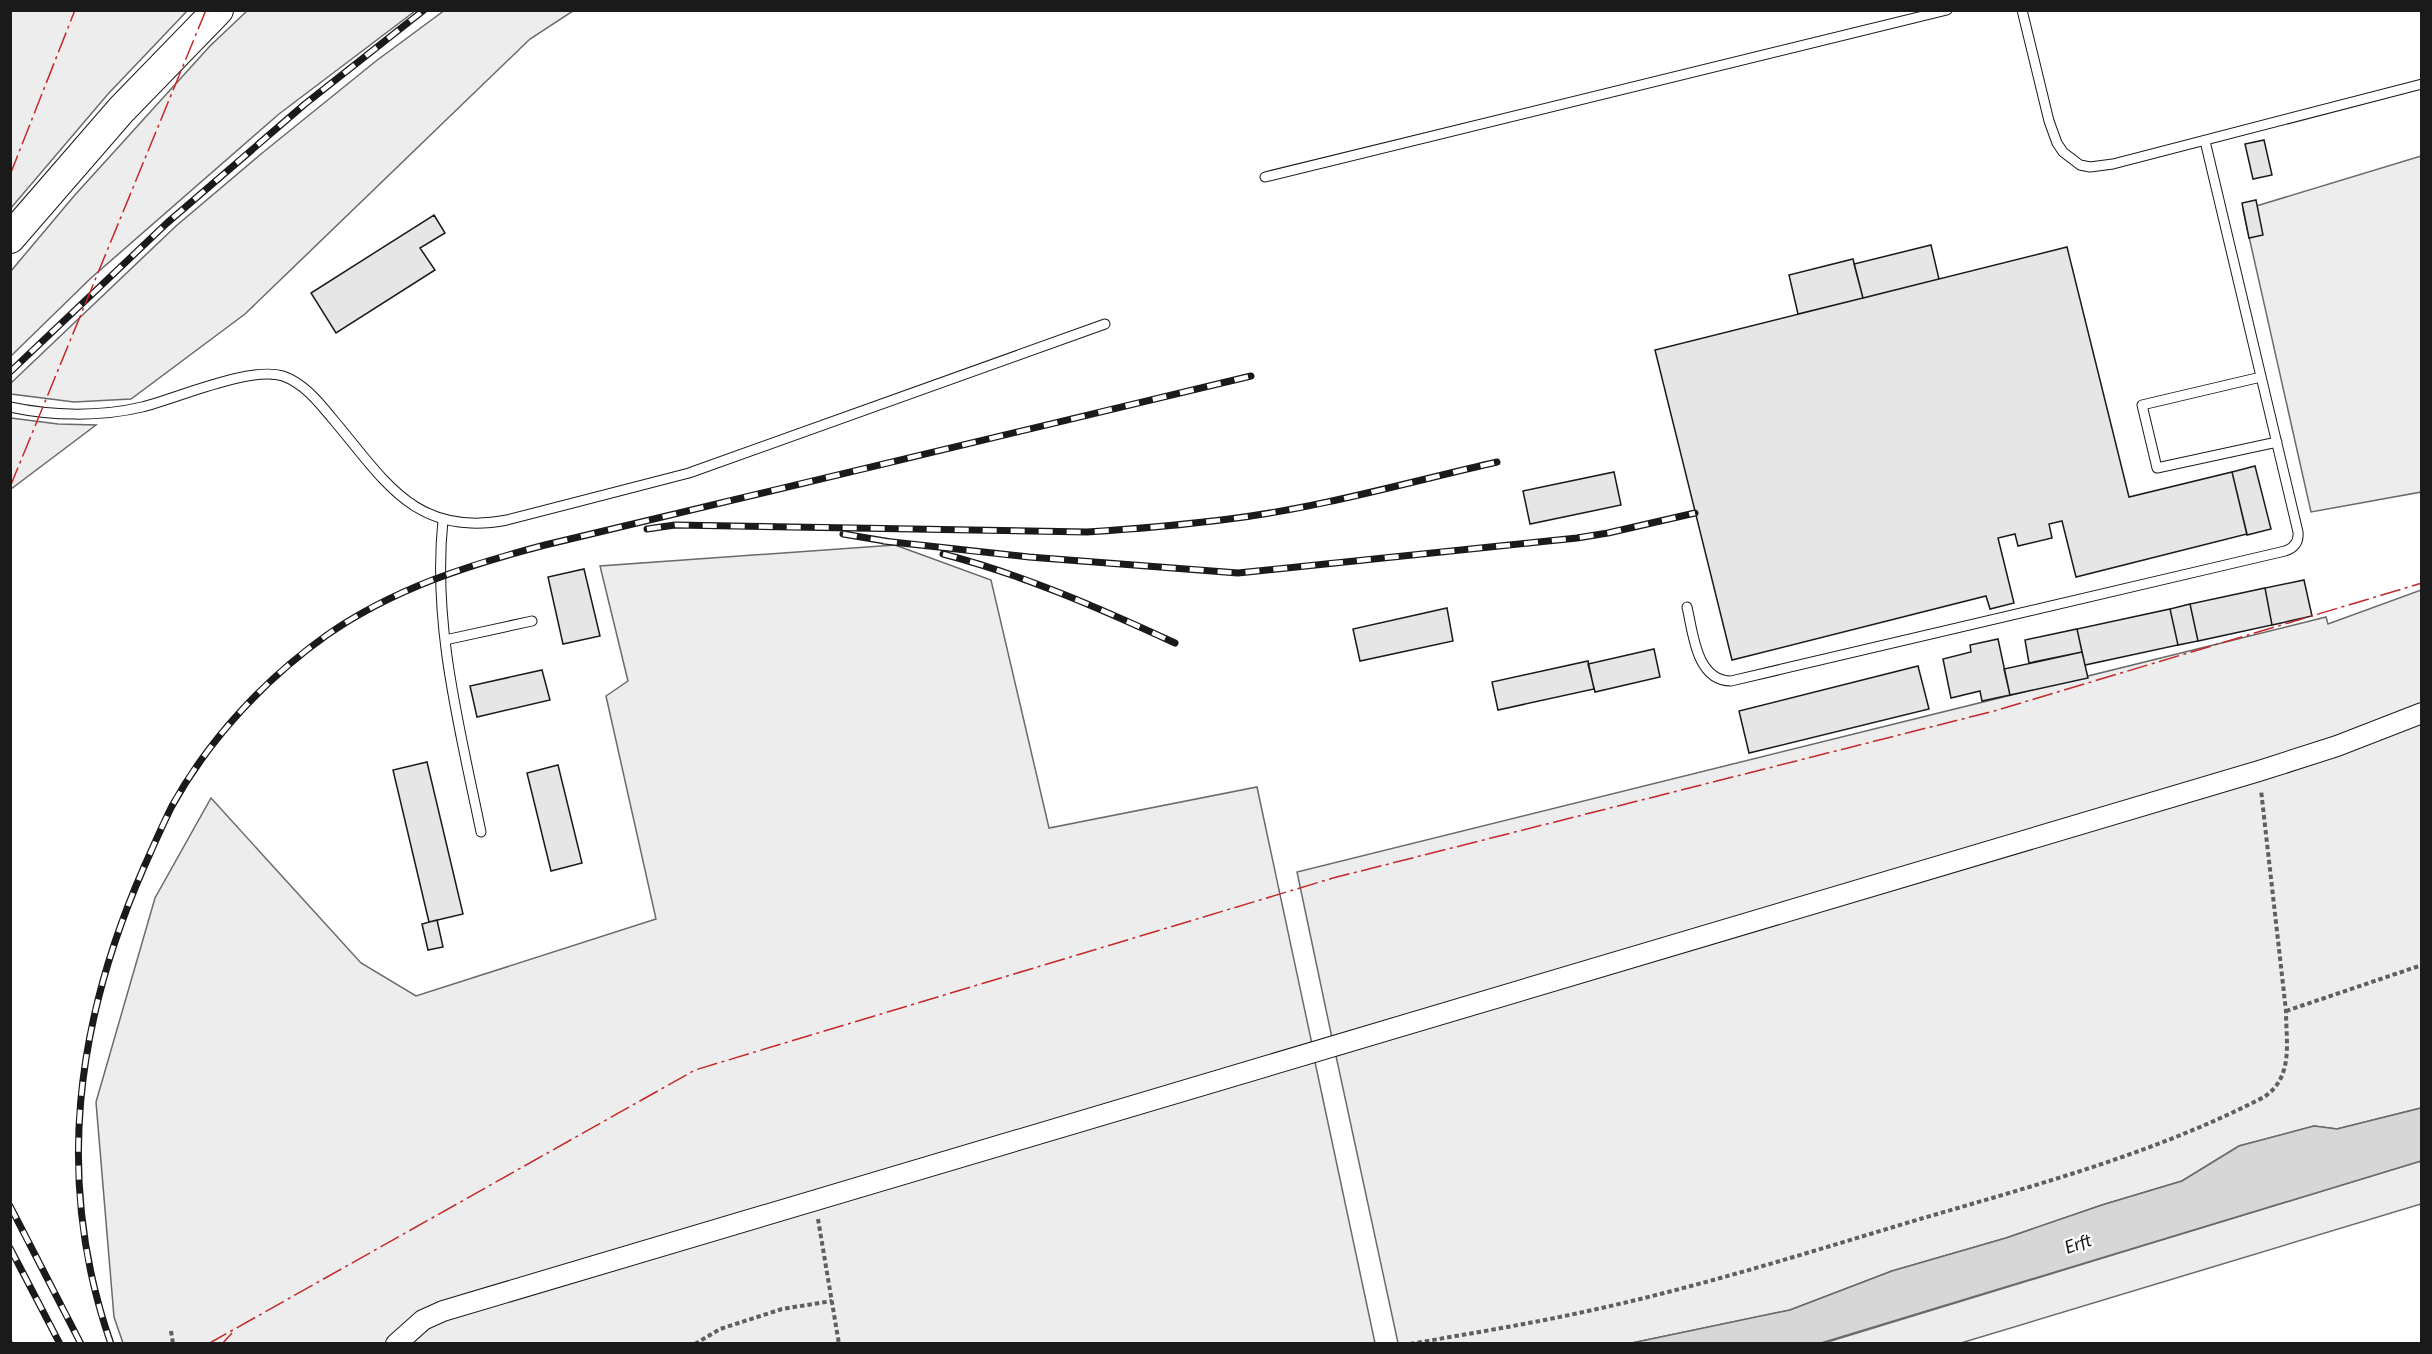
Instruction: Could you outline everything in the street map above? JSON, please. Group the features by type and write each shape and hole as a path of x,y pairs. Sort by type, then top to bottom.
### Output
{"main road":[{"path":"10,238 129,102 218,10"}],"street":[{"path":"396,1344 415,1326 443,1311 2259,771 2337,746 2421,713"}],"lane":[{"path":"1265,177 1947,10"},
{"path":"2022,10 2052,132 2063,152 2080,165 2101,166 2421,84"},
{"path":"1687,607 1700,657 1705,667 1716,678 1731,681 2285,551 2294,546 2299,535 2205,141"},
{"path":"10,407 62,414 110,412 141,407 251,375 282,376 309,393 398,493 420,509 442,520 465,524 489,523 675,477 1105,324"},
{"path":"2261,377 2142,405 2157,468 2277,442"},
{"path":"442,520 440,561 448,671 481,832"},
{"path":"445,640 532,621"}],"path":[{"path":"1410,1344 1532,1323 1661,1293 2042,1184 2155,1144 2224,1116 2271,1092 2282,1077 2287,1065 2286,1011 2259,771"},
{"path":"2286,1011 2421,965"},
{"path":"815,1201 839,1344"},
{"path":"695,1344 720,1329 782,1309 832,1301"},
{"path":"171,1330 173,1344"}],"shaded area":[{"path":"11,10 187,11 108,94 11,208"},
{"path":"445,10 573,11 530,39 245,314 131,399 74,402 11,394 11,383 176,226 376,61"},
{"path":"247,11 415,11 279,114 91,278 11,356 11,271 74,196 210,46"},
{"path":"2421,156 2421,492 2311,512 2243,210"},
{"path":"11,418 58,424 96,425 11,489"},
{"path":"895,545 991,580 1049,828 1257,787 1312,1044 493,1289 387,1344 123,1343 114,1317 96,1102 155,898 211,798 361,963 416,996 656,919 606,696 628,681 600,566"},
{"path":"2421,590 2421,705 2316,746 1332,1038 1297,872 2326,617 2328,624"},
{"path":"2421,720 2421,1108 2337,1129 2314,1126 2239,1146 2182,1181 2102,1205 2006,1238 1892,1271 1790,1310 1632,1343 1398,1343 1336,1056"},
{"path":"1315,1062 1375,1343 411,1344 433,1325 450,1317 1118,1117"},
{"path":"2421,1161 2421,1204 1961,1343 1821,1344"}],"water":[{"name":"Erft","path":"2421,1108 2421,1161 1821,1343 1632,1343 1790,1310 1892,1271 2006,1238 2102,1205 2182,1181 2239,1146 2314,1126 2337,1129"}],"building":[{"path":"2264,140 2272,175 2253,179 2245,144"},
{"path":"2256,200 2263,235 2249,238 2242,203"},
{"path":"434,215 445,233 420,248 435,270 336,333 311,293"},
{"path":"1931,245 1939,279 1863,298 1854,264"},
{"path":"2067,247 2129,497 2232,472 2247,534 2076,577 2062,521 2049,524 2052,538 2018,546 2015,534 1998,538 2014,603 1990,609 1986,596 1732,660 1655,350"},
{"path":"1853,259 1863,298 1798,314 1789,275"},
{"path":"2255,466 2271,529 2247,535 2232,472"},
{"path":"1614,472 1621,505 1530,524 1523,491"},
{"path":"584,569 600,636 563,644 548,577"},
{"path":"2304,580 2312,616 2272,625 2265,588"},
{"path":"2265,588 2272,625 2198,641 2190,604"},
{"path":"2190,604 2198,641 2178,645 2170,609"},
{"path":"1447,608 1453,641 1360,661 1353,629"},
{"path":"2170,609 2178,645 2085,665 2077,629"},
{"path":"2077,629 2082,652 2029,663 2025,640"},
{"path":"1998,639 2010,695 1982,701 1980,691 1951,698 1943,659 1971,652 1970,645"},
{"path":"1654,649 1660,677 1595,692 1588,664"},
{"path":"2082,652 2088,678 2010,695 2004,669"},
{"path":"1588,661 1594,689 1498,710 1492,682"},
{"path":"1918,666 1929,709 1749,753 1739,711"},
{"path":"542,670 550,700 477,717 470,686"},
{"path":"427,762 463,914 429,922 393,770"},
{"path":"558,765 582,863 551,871 527,773"},
{"path":"437,920 443,947 428,950 422,924"}],"railway":[{"path":"10,372 167,223 305,104 424,10"},
{"path":"111,1344 93,1283 83,1222 78,1162 81,1102 89,1043 102,984 121,925 144,867 172,806 187,781 203,757 240,712 304,652 378,604 432,580 488,561 545,545 1251,376"},
{"path":"647,529 675,525 1087,532 1141,528 1229,519 1296,508 1497,462"},
{"path":"883,541 1029,557 1238,573 1577,538 1695,513"},
{"path":"843,534 891,542"},
{"path":"943,554 973,562 1061,593 1175,643"},
{"path":"10,1206 81,1344"},
{"path":"10,1248 60,1344"}],"power":[{"path":"10,175 75,10"},
{"path":"10,487 206,10"},
{"path":"208,1344 695,1070 1333,878 1994,711 2422,583"},
{"path":"222,1344 232,1333"}]}
